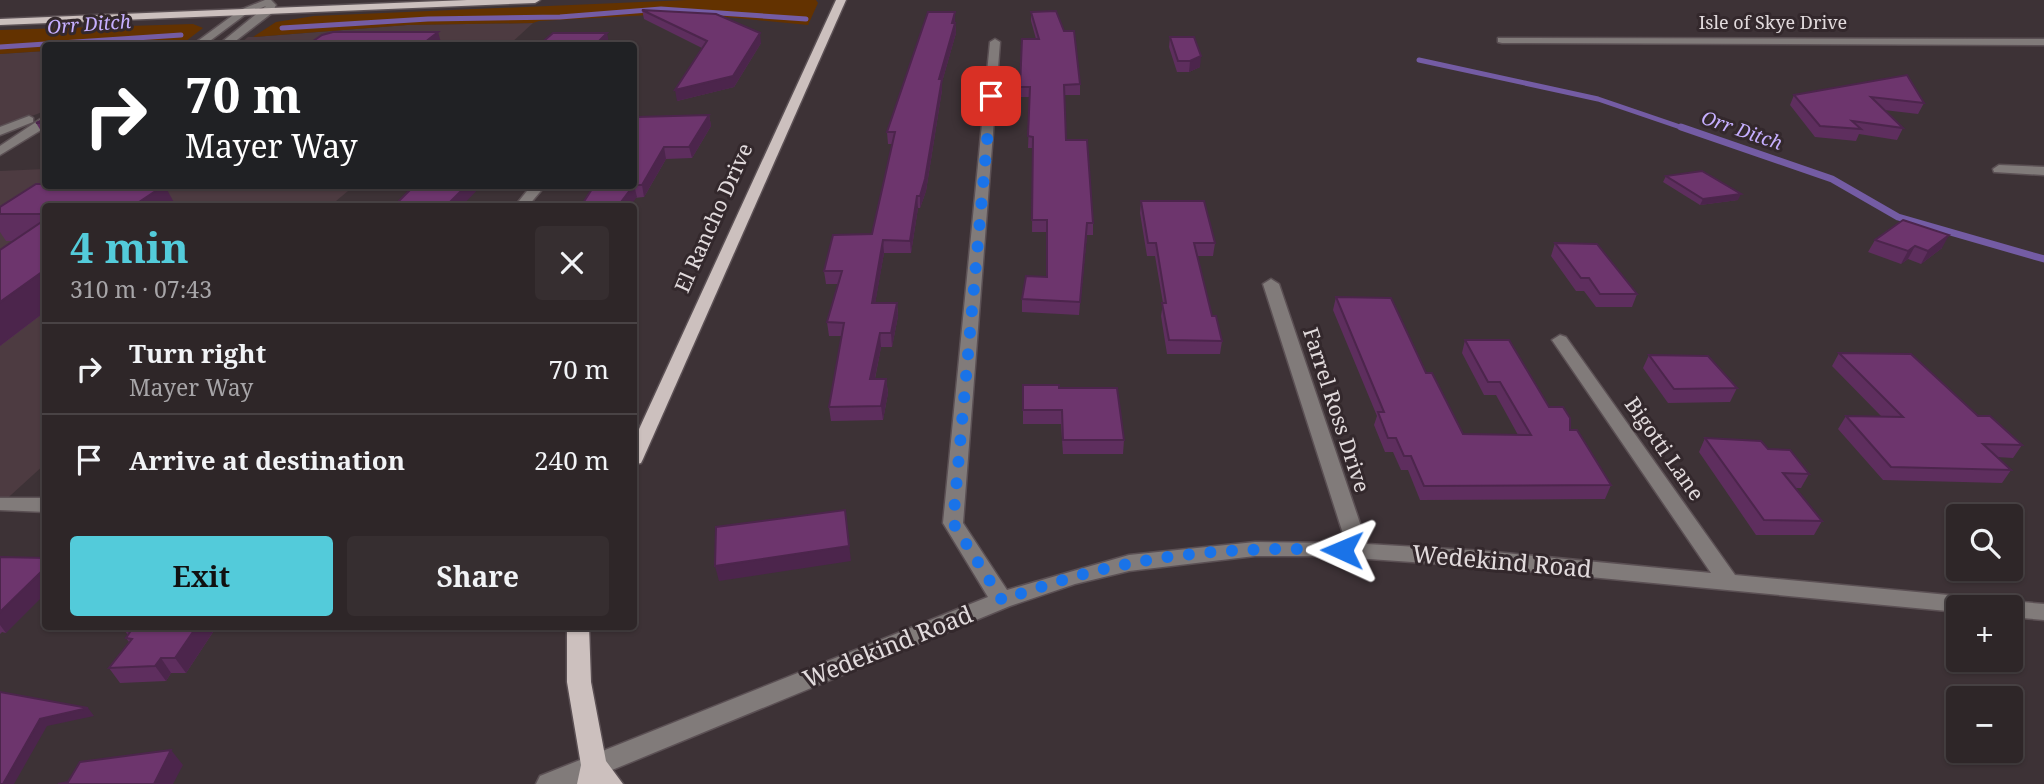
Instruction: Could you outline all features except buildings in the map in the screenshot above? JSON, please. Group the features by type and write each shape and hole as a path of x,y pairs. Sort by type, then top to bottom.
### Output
{"main road":[{"path":"269,7 327,0"},
{"path":"0,13 535,0"},
{"name":"El Rancho Drive","path":"637,451 841,0"},
{"path":"0,22 243,12"},
{"path":"578,630 579,682 598,778"}],"street":[{"path":"202,42 243,12 269,7"},
{"path":"227,42 269,7"},
{"name":"Isle of Skye Drive","path":"1502,40 2044,42"},
{"path":"995,42 953,523 1002,600"},
{"path":"0,131 42,115"},
{"path":"0,149 42,123"},
{"path":"1999,169 2044,171"},
{"path":"524,203 536,189"},
{"name":"Farrel Ross Drive","path":"1271,284 1359,551"},
{"name":"Bigotti Lane","path":"1560,340 1730,584"},
{"path":"1,504 42,505"},
{"name":"Wedekind Road","path":"549,784 598,778 1002,600 1073,577 1129,563 1255,549 1359,551 1484,559 1946,602"},
{"path":"2023,610 2044,612"}],"shaded area":[{"path":"687,0 816,0 818,3 808,25 686,13 533,23 407,25 253,37 276,22 314,16"},
{"path":"533,23 512,42 242,42 248,37 407,25"},
{"path":"193,24 203,28 186,41 42,42 42,51 0,54 0,30"},
{"path":"42,51 42,112 0,128 0,54"},
{"path":"42,169 42,189 350,189 334,203 42,203 42,467 0,505 0,171"}],"waterway":[{"name":"Orr Ditch","path":"282,28 428,19 560,17 661,9 806,19"},
{"name":"Orr Ditch","path":"75,42 181,35"},
{"name":"Orr Ditch","path":"0,47 42,44"},
{"name":"Orr Ditch","path":"1419,60 1598,99 1686,129"},
{"name":"Orr Ditch","path":"1681,127 1832,179 1898,217 2044,259"}],"route":[{"path":"991,96 953,523 1002,600 1073,577 1129,563 1255,549 1342,550"}]}
